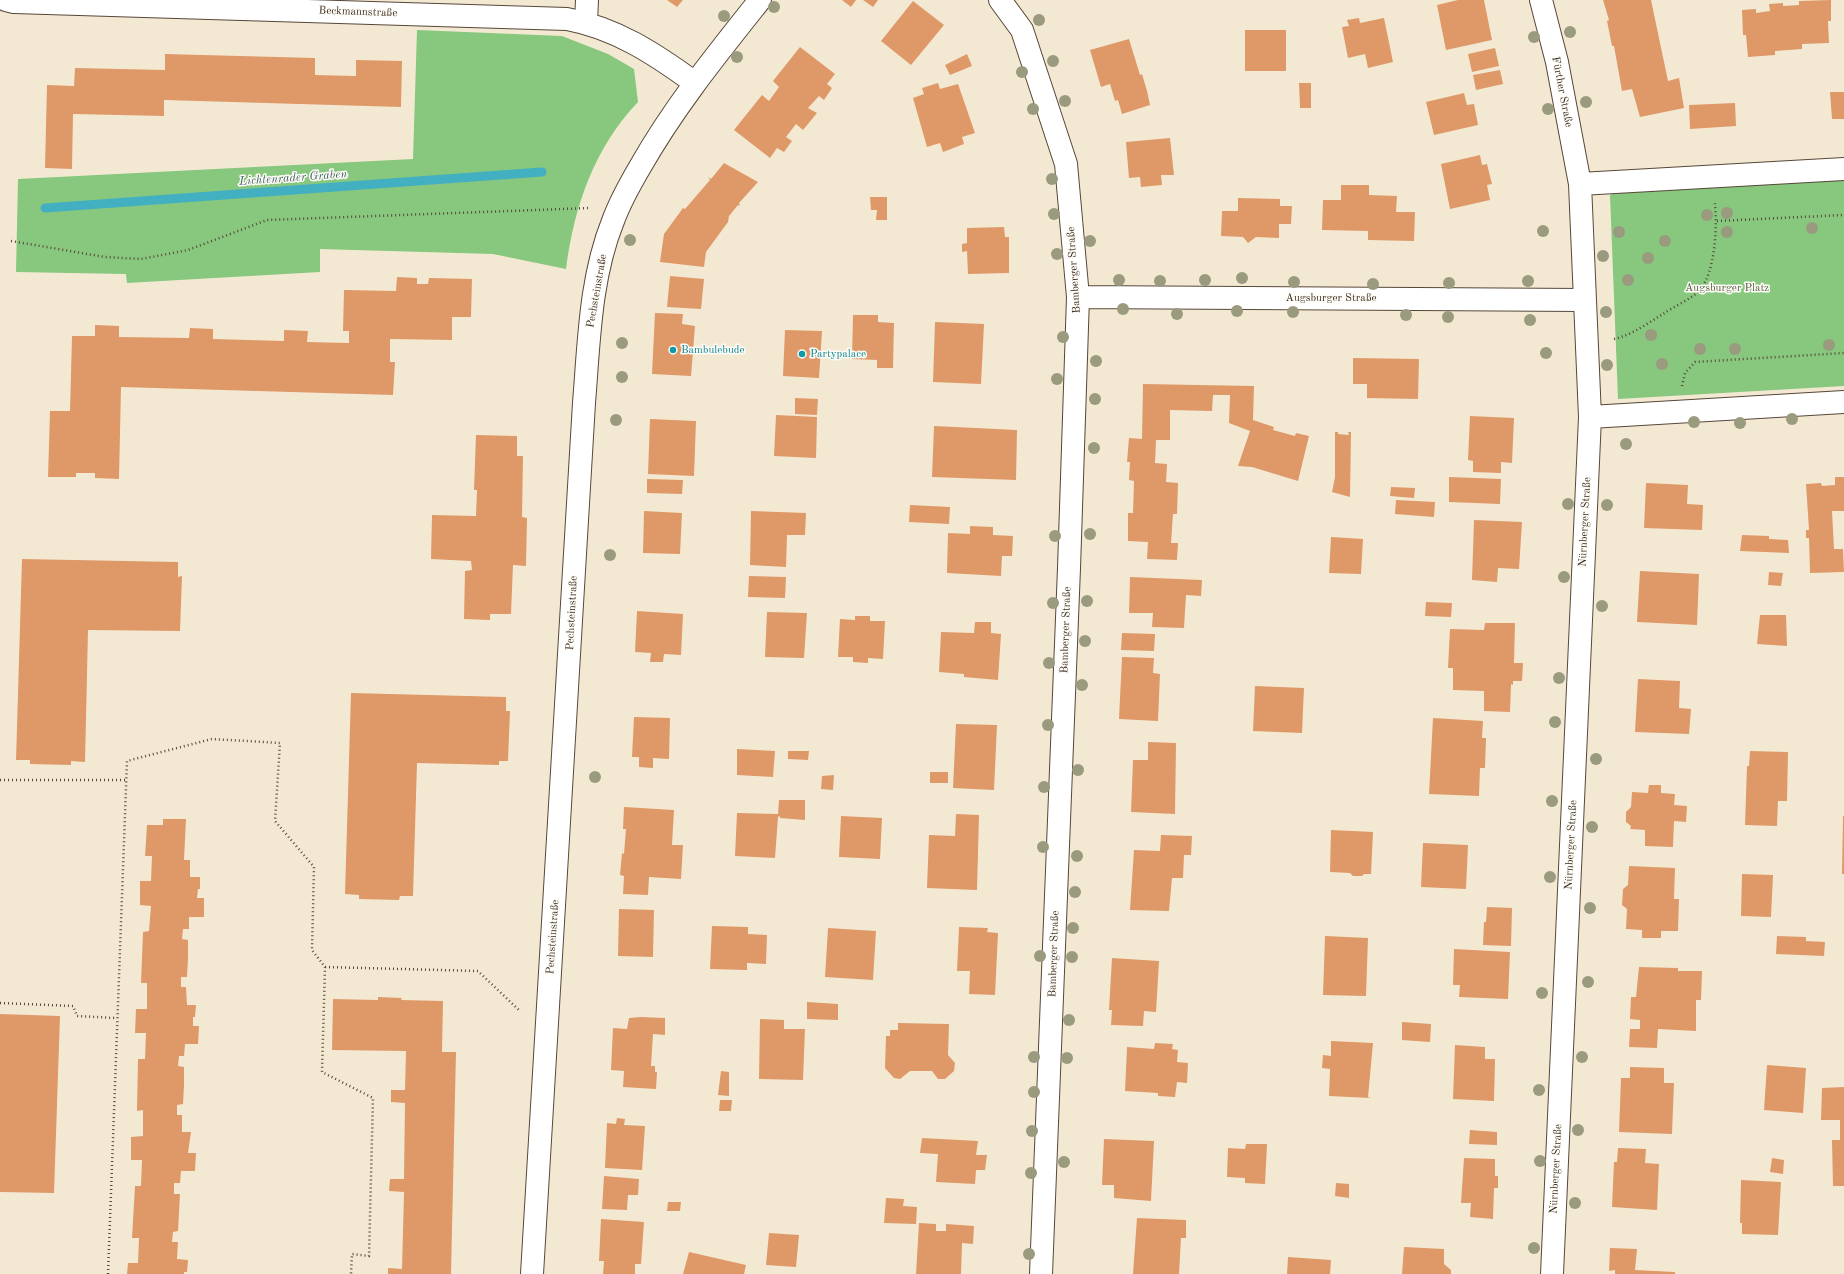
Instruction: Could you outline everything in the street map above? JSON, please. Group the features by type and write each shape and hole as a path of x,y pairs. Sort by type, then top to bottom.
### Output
{"street":[{"name":"Beckmannstraße","path":"6,0 14,2 547,17 586,22 610,30 660,58 695,83"},
{"path":"586,0 586,22"},
{"name":"Pechsteinstraße","path":"532,1274 590,324 596,287 612,221 652,146 695,83 760,0"},
{"name":"Bamberger Straße","path":"1000,0 1022,30 1066,164 1078,297 1069,568 1041,1274"},
{"name":"Fürther Straße","path":"1541,0 1557,62 1580,184"},
{"path":"1844,169 1580,184 1590,417 1844,402"},
{"name":"Augsburger Straße","path":"1078,297 1584,300"},
{"name":"Nürnberger Straße","path":"1552,1274 1590,417"}],"path":[{"path":"1609,339 1617,338 1641,328 1698,291 1707,278 1717,221 1712,176"},
{"path":"11,241 104,257 141,259 188,250 267,220 593,208"},
{"path":"1717,221 1844,215"},
{"path":"1681,412 1681,389 1685,372 1695,362 1844,353"},
{"path":"108,1274 116,1018 127,761 212,739 280,742 275,821 314,867 312,950 325,967 322,1072 373,1098 369,1256 352,1254 351,1274"},
{"path":"0,780 125,780"},
{"path":"325,967 478,971 522,1013"},
{"path":"0,1003 73,1006 76,1016 116,1018"}],"green space":[{"path":"417,30 562,36 608,54 634,69 638,102 609,139 588,180 574,223 566,269 493,254 320,249 320,272 127,283 126,274 16,272 18,179 413,159"},
{"name":"Augsburger Platz","path":"1844,176 1844,386 1618,399 1610,195 1622,189"}],"building":[{"path":"667,0 683,0 677,7"},
{"path":"842,0 856,0 851,7"},
{"path":"863,0 878,0 873,7"},
{"path":"1458,0 1484,0 1492,40 1446,50 1437,5"},
{"path":"1603,0 1651,0 1668,81 1679,78 1684,108 1640,117 1632,89 1622,91 1614,46 1612,46 1607,21 1609,20"},
{"path":"1831,0 1831,21 1828,21 1829,43 1802,44 1802,49 1775,51 1775,55 1748,57 1746,35 1743,35 1742,10 1756,9 1756,13 1770,11 1769,4 1783,3 1783,6 1799,5 1799,1"},
{"path":"913,1 944,25 911,65 881,41"},
{"path":"1359,18 1360,23 1384,18 1393,62 1368,68 1365,54 1348,58 1342,27 1349,26 1347,20"},
{"path":"1245,30 1286,30 1286,71 1245,71"},
{"path":"1129,39 1140,75 1142,74 1150,105 1122,114 1118,100 1115,101 1110,84 1101,87 1090,50"},
{"path":"800,47 835,74 827,84 832,88 824,100 819,96 808,108 817,113 803,130 796,124 786,137 792,141 784,152 777,148 770,158 734,130 762,95 769,101 779,87 773,81"},
{"path":"1495,48 1499,66 1472,72 1468,54"},
{"path":"165,54 315,58 315,75 356,76 356,60 402,61 401,107 164,100 164,116 73,114 72,169 45,168 47,85 74,86 75,68 165,70"},
{"path":"967,54 972,66 950,75 945,65"},
{"path":"1500,70 1503,84 1476,90 1473,75"},
{"path":"938,83 940,89 958,84 975,133 962,137 964,144 943,152 940,143 927,147 913,98 924,94 922,88"},
{"path":"1299,83 1311,83 1311,108 1300,108"},
{"path":"1830,92 1844,92 1844,119 1832,119"},
{"path":"1464,93 1467,105 1474,104 1478,125 1434,135 1426,102"},
{"path":"1735,103 1736,126 1690,129 1689,105"},
{"path":"1170,138 1174,175 1161,175 1162,185 1141,187 1140,177 1129,178 1126,142"},
{"path":"1480,155 1482,165 1487,164 1492,184 1487,185 1490,200 1450,209 1441,164"},
{"path":"724,163 758,182 739,203 740,206 738,205 729,216 728,222 706,252 704,267 660,262 664,234 683,208 685,209 710,180 708,177 711,179"},
{"path":"1341,185 1369,185 1369,195 1397,196 1396,212 1415,212 1414,241 1368,240 1368,231 1322,230 1323,200 1341,200"},
{"path":"870,197 887,197 887,220 876,220 877,210 871,210"},
{"path":"1238,198 1280,199 1280,206 1292,206 1291,224 1279,224 1279,238 1256,237 1248,243 1243,237 1221,236 1222,211 1238,211"},
{"path":"1004,227 1005,237 1009,237 1009,273 968,274 967,251 962,252 962,244 967,243 967,228"},
{"path":"670,276 704,279 701,309 667,307"},
{"path":"397,277 417,278 417,284 428,284 429,278 472,279 471,317 452,317 452,340 390,339 390,362 395,362 393,395 121,387 119,479 95,478 95,473 76,473 76,477 48,477 50,411 70,411 72,336 95,336 95,325 119,326 119,337 189,338 190,328 213,329 213,339 284,341 284,330 308,331 307,342 349,343 349,331 343,331 344,290 396,291"},
{"name":"Bambulebude","path":"655,313 683,314 682,324 695,326 691,376 652,374"},
{"path":"853,315 878,315 878,322 894,323 893,368 877,368 877,360 852,359"},
{"path":"935,322 984,324 981,384 933,382"},
{"name":"Partypalace","path":"785,330 822,331 819,378 783,376"},
{"path":"1353,358 1419,359 1418,399 1367,398 1367,384 1353,384"},
{"path":"1143,384 1254,386 1253,420 1274,427 1273,430 1295,436 1296,433 1309,436 1298,481 1252,467 1238,466 1250,431 1229,423 1230,395 1213,395 1212,411 1170,410 1170,440 1156,440 1155,463 1167,464 1166,482 1178,483 1177,514 1173,514 1171,543 1178,543 1177,560 1147,559 1148,542 1128,541 1128,513 1133,513 1134,481 1129,480 1130,462 1127,462 1129,438 1142,439"},
{"path":"795,398 818,399 817,415 795,414"},
{"path":"776,415 817,417 816,458 774,456"},
{"path":"1470,416 1514,418 1512,463 1501,462 1501,473 1473,472 1473,461 1468,460"},
{"path":"650,419 696,421 694,476 648,474"},
{"path":"934,426 1017,430 1016,480 932,477"},
{"path":"1335,432 1338,432 1338,434 1349,435 1348,432 1351,432 1350,497 1332,492 1335,477"},
{"path":"476,435 517,436 517,456 523,456 522,517 527,518 526,566 513,565 511,614 490,614 490,620 464,619 465,571 472,570 471,561 431,559 432,515 476,516 477,490 474,490"},
{"path":"1449,477 1501,479 1500,504 1449,502"},
{"path":"1835,477 1844,477 1844,511 1832,511 1834,549 1843,549 1844,572 1810,573 1809,538 1806,538 1806,530 1809,530 1806,484 1821,483 1822,486 1835,485"},
{"path":"647,479 683,480 682,494 647,493"},
{"path":"1646,483 1688,485 1687,504 1703,505 1702,530 1644,528"},
{"path":"1391,487 1415,488 1414,498 1390,496"},
{"path":"1396,500 1435,502 1434,517 1395,514"},
{"path":"910,505 950,507 949,524 909,522"},
{"path":"644,511 682,513 680,554 643,553"},
{"path":"751,511 806,513 805,535 787,535 786,567 750,565"},
{"path":"1474,520 1522,522 1519,569 1498,568 1497,582 1472,580"},
{"path":"970,526 993,527 993,535 1013,536 1012,556 1002,556 1001,576 947,573 948,533 970,534"},
{"path":"1742,535 1769,536 1769,539 1788,540 1789,553 1740,551"},
{"path":"1331,537 1363,539 1361,574 1329,573"},
{"path":"22,559 178,562 178,577 182,576 180,631 88,630 85,762 71,761 71,765 30,764 30,760 16,760"},
{"path":"1640,571 1699,574 1697,625 1637,622"},
{"path":"1769,572 1783,573 1781,586 1768,585"},
{"path":"749,576 786,577 785,598 748,597"},
{"path":"1130,577 1202,580 1201,596 1186,595 1184,628 1152,627 1153,613 1129,613"},
{"path":"1426,602 1452,603 1451,617 1425,616"},
{"path":"637,611 683,614 681,655 664,654 663,662 650,662 651,653 635,652"},
{"path":"767,612 807,613 804,658 765,657"},
{"path":"1760,615 1786,615 1787,646 1757,644"},
{"path":"855,616 870,616 870,621 885,621 883,659 868,658 868,663 853,662 853,657 838,657 840,619 855,620"},
{"path":"975,622 991,622 991,633 1001,634 998,680 964,677 964,674 939,672 941,632 974,633"},
{"path":"1485,623 1515,623 1514,663 1523,663 1522,681 1513,681 1513,685 1511,684 1510,712 1484,711 1484,691 1453,690 1453,668 1448,668 1450,629 1484,630"},
{"path":"1122,633 1155,634 1154,651 1121,650"},
{"path":"1122,657 1154,658 1153,673 1160,674 1158,721 1119,719"},
{"path":"1638,679 1680,681 1679,708 1691,709 1689,734 1635,732"},
{"path":"1255,686 1304,688 1302,733 1253,731"},
{"path":"351,693 506,697 506,711 510,711 508,761 499,761 499,765 417,763 413,896 400,896 399,900 359,899 359,895 345,894"},
{"path":"634,717 670,718 669,759 653,758 653,768 639,767 639,757 632,757"},
{"path":"1433,718 1483,721 1482,738 1486,738 1485,768 1480,768 1479,796 1429,794"},
{"path":"956,724 997,725 994,790 953,788"},
{"path":"1148,742 1176,743 1175,814 1131,812 1133,760 1148,760"},
{"path":"737,749 775,751 773,777 737,775"},
{"path":"788,751 809,751 808,760 788,759"},
{"path":"1750,751 1788,752 1787,801 1778,801 1777,826 1745,825 1747,766 1749,766"},
{"path":"930,772 948,772 948,783 930,783"},
{"path":"834,775 833,790 821,789 822,776"},
{"path":"1649,785 1661,785 1661,793 1675,794 1674,805 1687,806 1686,822 1674,821 1673,847 1645,846 1645,830 1630,829 1631,826 1626,822 1626,812 1631,807 1632,792 1648,793"},
{"path":"779,800 805,800 805,820 780,818 780,816 778,817 775,858 735,856 737,813 778,814"},
{"path":"624,807 674,810 672,845 683,845 681,879 649,877 648,895 623,894 624,876 620,875 622,853 624,854 626,829 623,829"},
{"path":"956,814 979,815 977,890 927,888 929,835 955,836"},
{"path":"841,816 882,818 880,859 839,857"},
{"path":"1843,816 1844,874 1842,874"},
{"path":"163,819 186,819 184,860 190,860 190,877 200,877 200,889 198,889 197,898 204,898 204,917 189,917 189,929 183,929 182,939 188,940 188,958 187,977 181,977 181,987 186,987 187,1005 196,1005 195,1017 193,1017 193,1026 199,1026 198,1044 185,1044 184,1056 179,1056 178,1066 184,1067 184,1085 183,1104 177,1105 177,1115 182,1115 182,1132 191,1132 188,1153 196,1153 195,1171 181,1171 180,1183 174,1183 174,1194 180,1194 178,1231 173,1232 172,1242 178,1242 177,1259 188,1260 187,1272 184,1272 184,1274 127,1274 128,1263 138,1263 139,1238 132,1238 135,1186 141,1186 142,1160 131,1160 131,1137 143,1136 143,1110 137,1111 138,1059 145,1059 146,1033 135,1033 136,1009 147,1009 147,983 141,983 143,932 149,931 151,906 140,905 140,881 151,881 152,856 145,856 147,825 163,825"},
{"path":"1331,830 1373,832 1371,874 1353,876 1350,873 1330,872"},
{"path":"1161,835 1192,836 1191,855 1184,855 1183,878 1172,878 1169,911 1130,910 1134,850 1160,851"},
{"path":"1423,843 1468,845 1466,889 1421,887"},
{"path":"1629,866 1675,868 1674,899 1679,899 1678,931 1661,931 1661,938 1642,938 1642,930 1626,929 1627,909 1622,905 1623,889 1628,885"},
{"path":"1742,874 1773,875 1771,917 1741,916"},
{"path":"1487,907 1512,908 1511,946 1483,945 1484,922 1486,922"},
{"path":"619,909 654,910 653,957 618,956"},
{"path":"712,926 748,927 748,934 767,935 766,964 747,963 747,970 710,969"},
{"path":"959,927 988,928 987,932 998,933 995,995 969,994 970,971 957,971"},
{"path":"828,928 876,931 873,980 825,977"},
{"path":"1325,936 1368,938 1366,996 1323,995"},
{"path":"1777,936 1806,937 1806,941 1825,942 1824,956 1776,954"},
{"path":"1454,949 1510,952 1508,999 1459,997 1460,985 1453,985"},
{"path":"1112,958 1159,961 1156,1012 1144,1011 1143,1026 1111,1025 1112,1010 1109,1010"},
{"path":"1639,967 1678,968 1678,971 1702,971 1701,1000 1696,1000 1696,1031 1658,1029 1657,1048 1629,1047 1630,1029 1640,1029 1640,1020 1630,1019 1631,997 1636,997"},
{"path":"378,997 402,998 401,1000 443,1001 442,1052 456,1052 451,1274 388,1274 388,1268 402,1269 404,1192 389,1191 390,1179 404,1179 405,1103 391,1102 391,1090 405,1090 406,1051 332,1050 333,999 378,1000"},
{"path":"807,1002 838,1004 838,1020 807,1019"},
{"path":"0,1014 60,1016 54,1193 0,1192"},
{"path":"629,1018 665,1018 665,1035 653,1034 651,1066 655,1066 655,1072 657,1072 656,1089 623,1087 624,1071 611,1070 613,1028 627,1029"},
{"path":"760,1019 784,1020 784,1029 805,1029 803,1080 759,1079"},
{"path":"1402,1022 1431,1024 1430,1042 1402,1040"},
{"path":"898,1023 949,1024 948,1055 955,1063 954,1071 945,1079 938,1079 932,1071 910,1071 900,1079 894,1078 885,1068 886,1036 890,1036 890,1030 898,1030"},
{"path":"1331,1041 1373,1043 1368,1097 1371,1098 1329,1096 1330,1069 1322,1068 1323,1055 1331,1056"},
{"path":"1155,1043 1173,1044 1172,1049 1178,1050 1177,1062 1188,1063 1187,1083 1177,1082 1175,1097 1158,1096 1158,1093 1125,1091 1127,1047 1154,1049"},
{"path":"1455,1045 1485,1047 1485,1059 1495,1059 1494,1101 1453,1099"},
{"path":"1767,1065 1806,1068 1803,1113 1764,1110"},
{"path":"1630,1067 1664,1068 1664,1083 1674,1083 1672,1134 1619,1132 1621,1078 1630,1078"},
{"path":"721,1071 729,1072 729,1096 718,1095"},
{"path":"1844,1087 1844,1186 1833,1186 1832,1140 1840,1140 1840,1120 1821,1120 1822,1088"},
{"path":"720,1100 732,1100 731,1111 719,1111"},
{"path":"617,1118 625,1119 624,1125 645,1126 642,1170 605,1168 607,1123 616,1124"},
{"path":"1470,1130 1497,1132 1497,1145 1469,1144"},
{"path":"922,1138 978,1141 976,1155 987,1155 985,1170 976,1170 975,1184 936,1182 938,1154 920,1153"},
{"path":"1104,1139 1154,1141 1151,1201 1114,1198 1114,1185 1102,1185"},
{"path":"1246,1144 1267,1144 1265,1184 1245,1183 1245,1178 1227,1177 1228,1148 1245,1149"},
{"path":"1618,1148 1646,1149 1645,1163 1659,1164 1657,1210 1612,1207 1614,1162 1617,1162"},
{"path":"1464,1158 1495,1159 1495,1176 1498,1176 1498,1188 1494,1188 1493,1219 1470,1217 1471,1203 1461,1203"},
{"path":"1772,1158 1784,1160 1783,1174 1770,1172"},
{"path":"604,1176 639,1179 638,1195 628,1195 627,1210 602,1209"},
{"path":"1741,1180 1781,1182 1778,1235 1742,1234 1742,1223 1740,1223"},
{"path":"1336,1183 1349,1184 1349,1198 1335,1196"},
{"path":"886,1198 904,1199 903,1206 917,1207 916,1224 884,1223"},
{"path":"668,1202 681,1202 680,1211 667,1211"},
{"path":"1137,1218 1186,1220 1186,1238 1181,1238 1179,1274 1133,1274"},
{"path":"601,1219 644,1222 641,1264 635,1264 635,1274 603,1274 604,1261 599,1261"},
{"path":"919,1223 936,1224 936,1231 946,1231 946,1224 974,1226 973,1244 962,1243 961,1274 916,1274"},
{"path":"769,1233 799,1235 796,1267 766,1265"},
{"path":"1404,1247 1444,1249 1444,1264 1451,1270 1451,1274 1402,1274"},
{"path":"1610,1248 1637,1249 1635,1270 1675,1272 1675,1274 1615,1274 1615,1270 1609,1271"},
{"path":"689,1252 746,1265 744,1274 683,1274"},
{"path":"1288,1257 1331,1260 1330,1274 1287,1274"}],"waterway":[{"name":"Lichtenrader Graben","path":"45,208 542,172"}],"place":[{"name":"Bambulebude","path":"673,350"},
{"name":"Partypalace","path":"802,354"}]}
